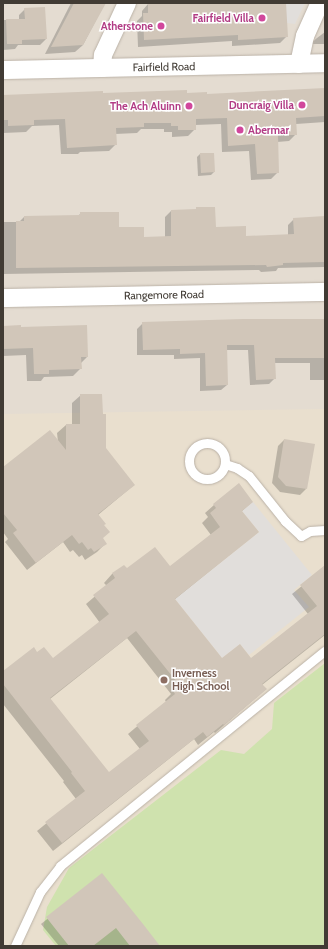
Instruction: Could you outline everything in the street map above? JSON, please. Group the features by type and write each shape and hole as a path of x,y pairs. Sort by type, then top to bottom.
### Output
{"street":[{"path":"102,68 103,55 127,3"},
{"path":"299,64 305,36 320,3"},
{"name":"Fairfield Road","path":"3,70 325,64"},
{"name":"Rangemore Road","path":"3,298 325,292"}],"lane":[{"path":"225,464 237,468 249,476 285,521 301,536 310,531 325,530"},
{"path":"15,946 40,892 60,866 325,651"}],"shaded area":[{"path":"3,3 325,3 325,946 3,946"},
{"path":"273,3 305,3 295,24 287,23"},
{"name":"Inverness High School","path":"325,409 325,946 3,946 3,414"},
{"path":"253,502 312,575 294,590 309,607 249,655 240,644 222,658 175,599 259,532 242,511"}],"green space":[{"path":"325,663 325,946 56,946 43,930 47,907 69,868 221,750 244,754 272,729 274,703"}],"building":[{"path":"74,3 106,3 83,45 51,47"},
{"path":"148,3 286,3 288,37 238,40 238,35 144,40 143,13 148,13"},
{"path":"45,7 47,39 22,40 22,44 7,44 6,19 25,19 24,8"},
{"path":"325,88 325,116 296,118 297,135 278,135 279,173 257,174 255,144 228,146 227,118 196,119 196,130 178,130 178,126 171,126 171,123 144,123 144,127 116,128 117,145 67,148 65,119 34,120 34,125 8,126 8,120 3,120 3,95 103,91 103,93 187,90 187,93 207,92 207,94"},
{"path":"200,153 214,153 215,172 201,173"},
{"path":"196,207 215,207 216,227 246,226 246,236 294,234 293,218 325,216 325,262 283,263 283,265 267,267 266,265 16,268 16,221 24,221 24,216 80,215 80,212 119,212 119,227 144,227 144,237 171,236 171,210 196,209"},
{"path":"243,319 325,319 325,358 275,358 276,379 256,380 254,345 227,345 228,385 206,386 205,353 180,354 180,349 143,350 142,322"},
{"path":"21,325 21,327 87,325 88,357 81,357 82,369 49,370 49,374 34,374 33,348 3,349 3,326"},
{"path":"80,394 102,394 103,414 106,414 106,448 135,485 98,514 110,532 103,538 107,544 94,552 91,548 88,550 82,542 79,544 72,535 36,563 13,533 17,530 3,513 3,467 50,430 66,450 66,424 80,424"},
{"path":"284,439 315,444 307,489 286,486 278,477"},
{"path":"239,483 253,502 242,511 259,532 175,599 222,658 240,644 251,658 317,606 300,585 325,565 325,634 262,684 267,689 224,725 223,724 207,737 203,732 62,843 45,822 85,791 71,773 72,772 3,684 3,671 34,647 37,652 44,647 53,658 109,614 93,595 115,578 112,573 124,565 127,568 155,547 170,566 220,527 210,513 216,508 213,504","holes":["136,631 180,686 173,691 175,694 136,725 149,741 109,772 50,698"]},
{"path":"102,873 160,946 130,946 116,928 93,946 69,946 46,917"}],"place":[{"name":"Fairfield Villa","path":"262,18"},
{"name":"Atherstone","path":"161,26"},
{"name":"Duncraig Villa","path":"302,105"},
{"name":"The Ach Aluinn","path":"189,106"},
{"name":"Abermar","path":"240,130"},
{"name":"Inverness High School","path":"164,680"}]}
